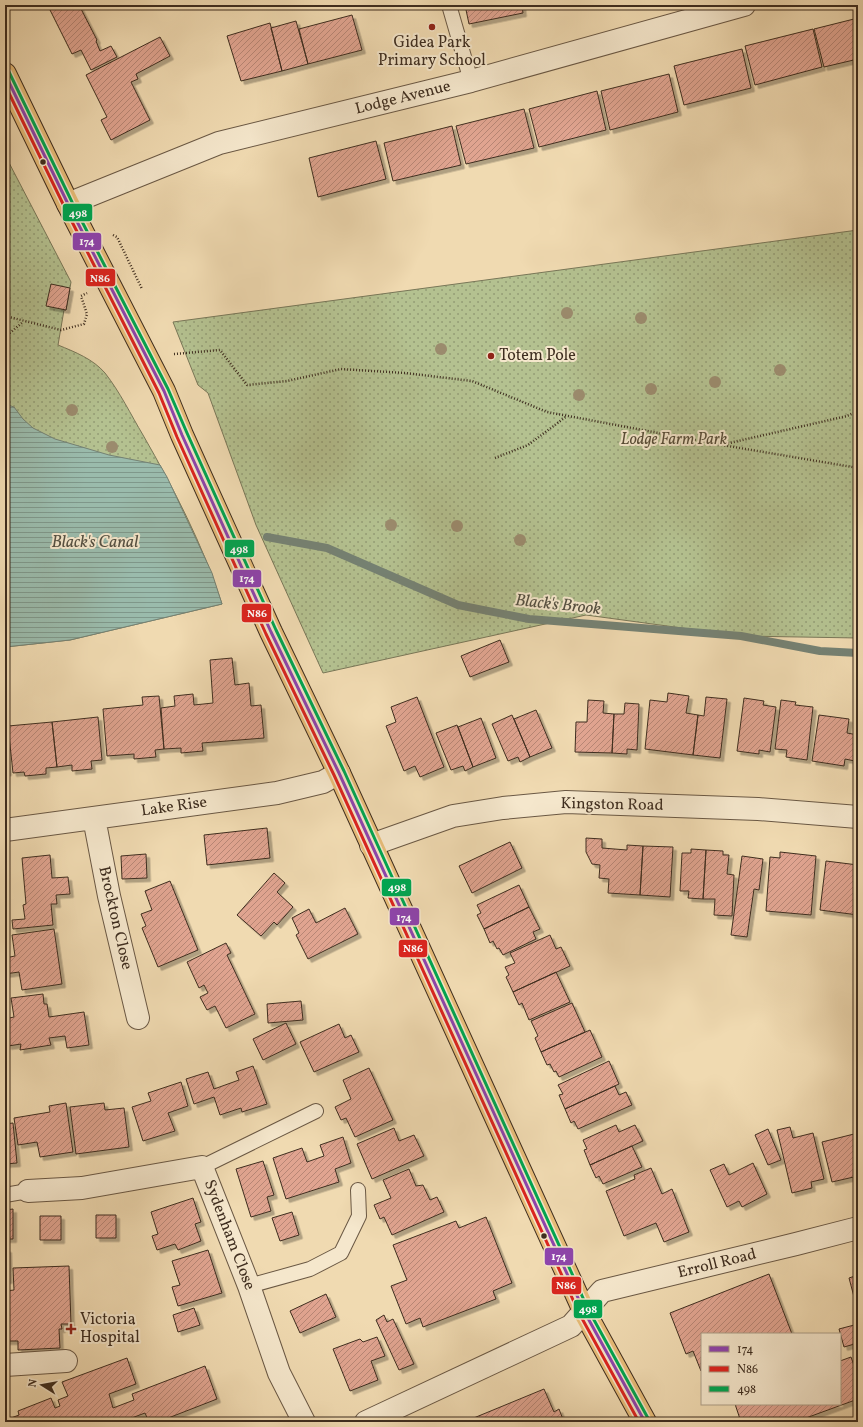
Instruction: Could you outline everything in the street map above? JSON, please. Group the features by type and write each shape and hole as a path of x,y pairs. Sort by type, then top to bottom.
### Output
{"main road":[{"path":"5,74 68,204 164,391 182,435 271,632 339,773 584,1311 645,1422"}],"street":[{"name":"Lodge Avenue","path":"68,204 219,143 471,81 744,5"},
{"name":"Lake Rise","path":"5,830 277,793 323,782 339,773"},
{"name":"Kingston Road","path":"371,845 453,816 503,808 566,802 758,809 858,817"},
{"name":"Brockton Close","path":"94,818 109,896 138,1018"},
{"name":"Sydenham Close","path":"28,1191 82,1188 202,1167 249,1286 279,1373 304,1422"},
{"name":"Erroll Road","path":"366,1422 571,1326 602,1291 858,1228"},
{"path":"5,1365 66,1361"}],"lane":[{"path":"449,5 471,81"},
{"path":"202,1167 316,1110"},
{"path":"249,1286 310,1269 341,1253 359,1216 358,1190"},
{"path":"5,1195 28,1191"}],"path":[{"path":"117,237 133,269"},
{"path":"5,316 23,322 61,330 84,324 87,314 81,296 88,292"},
{"path":"5,337 23,322"},
{"path":"171,354 220,350 247,385 287,381 341,369 404,373 472,381 547,412 858,468"},
{"path":"722,444 847,416 858,411"},
{"path":"495,458 528,445 568,416"}],"green space":[{"name":"Black's Canal","path":"5,155 71,282 58,345 83,356 95,364 105,373 116,388 155,455 177,497 206,560 222,604 70,640 5,647"},
{"name":"Lodge Farm Park","path":"858,230 858,638 741,636 586,615 323,673 256,525 208,393 198,385 173,322"}],"water":[{"name":"Black's Canal","path":"5,404 14,407 23,419 33,428 55,439 109,455 160,465 212,573 222,604 70,640 5,647"}],"building":[{"path":"60,5 79,5 97,40 96,41 100,51 111,46 117,57 91,70 81,50 72,54 50,10"},
{"path":"465,5 522,5 523,13 469,24"},
{"path":"352,15 362,50 308,64 299,29"},
{"path":"858,18 858,59 824,67 814,29"},
{"path":"296,21 308,64 282,71 271,28"},
{"path":"270,23 282,71 241,81 227,36"},
{"path":"813,29 822,67 755,85 745,46"},
{"path":"160,37 170,56 136,74 138,79 131,82 150,120 111,140 101,120 107,117 86,75"},
{"path":"742,49 751,88 684,105 674,66"},
{"path":"669,74 678,112 610,130 601,91"},
{"path":"597,91 606,130 539,147 529,109"},
{"path":"524,109 534,148 466,164 456,126"},
{"path":"452,126 461,165 393,181 384,143"},
{"path":"376,141 386,179 318,197 309,158"},
{"path":"51,284 70,288 66,310 46,306"},
{"path":"500,640 509,662 470,677 461,656"},
{"path":"232,658 235,685 249,683 251,706 261,705 264,738 202,743 203,751 181,753 181,748 164,749 161,708 175,706 174,696 193,694 194,705 213,703 210,660"},
{"path":"668,693 689,696 686,713 698,715 693,755 645,749 650,700 667,702"},
{"path":"159,696 164,749 155,750 156,757 134,759 134,754 107,756 103,709 143,705 142,697"},
{"path":"417,697 444,767 420,777 415,766 404,771 386,726 396,722 391,707"},
{"path":"706,697 727,699 720,758 693,755 698,715 704,716"},
{"path":"744,698 764,701 763,705 776,707 770,752 759,750 759,754 737,751"},
{"path":"588,700 604,701 603,713 614,714 612,753 575,752 576,722 587,722"},
{"path":"781,700 796,702 795,705 813,707 807,760 786,757 787,750 775,749"},
{"path":"625,703 639,704 637,750 627,749 627,754 612,753 614,714 624,714"},
{"path":"536,710 552,748 530,757 514,719"},
{"path":"512,715 530,757 520,762 518,757 508,761 492,724"},
{"path":"819,715 849,719 847,733 858,735 855,761 845,759 844,766 812,761"},
{"path":"98,717 102,760 91,761 92,769 72,771 72,765 57,767 52,722"},
{"path":"481,718 496,758 473,767 458,727"},
{"path":"52,722 57,767 46,768 46,774 25,776 24,772 13,773 8,726"},
{"path":"457,725 473,767 465,771 463,766 451,770 436,733"},
{"path":"5,744 8,772 5,773"},
{"path":"267,828 270,858 207,865 204,835"},
{"path":"586,838 602,839 602,848 627,850 627,845 643,846 640,895 608,893 609,879 599,878 600,865 592,864 586,852"},
{"path":"510,842 522,868 472,893 459,866"},
{"path":"643,846 673,847 670,897 640,895"},
{"path":"691,849 706,850 703,899 688,898 689,891 680,891 682,853 691,853"},
{"path":"706,850 723,851 723,855 729,855 727,874 734,875 732,916 714,915 715,899 703,899"},
{"path":"780,852 816,856 811,915 766,911 770,857 780,858"},
{"path":"146,854 147,878 122,879 121,856"},
{"path":"50,855 52,878 68,877 70,894 56,895 57,904 51,904 53,925 13,929 12,920 25,919 23,905 26,904 22,858"},
{"path":"742,856 763,859 759,890 754,889 747,937 731,935"},
{"path":"826,861 858,865 858,915 820,910"},
{"path":"274,873 285,883 277,892 293,907 277,925 274,922 261,936 237,915"},
{"path":"170,881 198,950 158,967 142,928 146,926 141,914 152,910 145,891"},
{"path":"519,885 529,907 484,929 477,915 481,913 477,905"},
{"path":"529,907 540,929 533,932 536,939 503,955 499,948 497,949 493,941 490,943 484,929"},
{"path":"345,908 358,934 308,959 296,935 299,933 292,918 309,909 316,923"},
{"path":"54,929 62,984 22,990 19,972 5,974 5,958 15,956 12,935"},
{"path":"550,935 556,949 561,947 570,966 513,992 506,977 509,975 505,967 515,963 510,953"},
{"path":"226,943 231,953 227,955 255,1014 226,1028 215,1006 207,1010 200,997 208,993 204,985 199,988 187,962"},
{"path":"556,972 570,1002 529,1020 522,1003 519,1005 513,992"},
{"path":"43,994 44,1004 47,1004 49,1017 84,1012 89,1045 67,1048 65,1036 49,1038 51,1045 20,1050 21,1044 8,1046 5,1019 14,1017 11,998"},
{"path":"301,1001 303,1020 268,1023 267,1004"},
{"path":"572,1003 585,1032 541,1052 535,1038 538,1036 531,1021"},
{"path":"286,1023 296,1044 263,1060 253,1039"},
{"path":"339,1024 345,1038 351,1035 359,1052 314,1072 300,1042"},
{"path":"590,1030 602,1057 559,1077 556,1071 554,1072 550,1064 547,1065 541,1052"},
{"path":"609,1061 619,1084 565,1109 559,1095 563,1094 558,1085"},
{"path":"253,1066 267,1104 242,1112 241,1108 220,1115 214,1097 194,1104 186,1079 208,1072 214,1089 239,1080 236,1072"},
{"path":"369,1068 393,1120 355,1137 346,1118 341,1120 335,1107 351,1099 343,1080"},
{"path":"181,1082 188,1106 168,1113 175,1131 143,1141 132,1107 151,1101 148,1093"},
{"path":"615,1086 619,1095 626,1092 632,1105 578,1129 574,1121 571,1123 565,1109"},
{"path":"66,1103 73,1152 40,1157 37,1142 18,1145 14,1118 50,1112 49,1106"},
{"path":"104,1103 105,1110 124,1108 129,1147 76,1154 70,1107"},
{"path":"13,1123 17,1163 5,1164 5,1124"},
{"path":"616,1125 619,1132 635,1125 643,1141 590,1165 584,1150 587,1149 583,1140"},
{"path":"790,1127 793,1138 813,1133 824,1179 811,1182 812,1188 792,1193 777,1130"},
{"path":"394,1128 399,1141 414,1135 424,1156 372,1179 357,1144"},
{"path":"768,1129 781,1160 768,1165 755,1135"},
{"path":"858,1133 858,1176 832,1182 822,1142"},
{"path":"343,1137 351,1163 335,1169 339,1182 286,1199 273,1158 302,1148 307,1162 324,1156 320,1145"},
{"path":"632,1146 642,1167 603,1184 599,1176 596,1178 590,1165"},
{"path":"263,1161 274,1195 267,1197 271,1211 251,1217 236,1169"},
{"path":"753,1163 767,1194 742,1207 739,1201 727,1207 710,1170 724,1164 729,1175"},
{"path":"651,1168 662,1194 672,1189 689,1232 664,1242 656,1223 624,1236 606,1191 635,1179 634,1175"},
{"path":"409,1169 416,1186 423,1185 430,1200 437,1197 444,1212 392,1235 384,1217 380,1219 374,1205 391,1198 383,1180"},
{"path":"193,1198 201,1222 195,1224 201,1241 178,1250 175,1244 157,1250 152,1236 158,1234 151,1212"},
{"path":"13,1209 13,1239 5,1239 5,1210"},
{"path":"292,1212 299,1235 280,1241 272,1218"},
{"path":"96,1215 116,1215 116,1238 96,1238"},
{"path":"40,1216 61,1216 61,1240 40,1240"},
{"path":"486,1217 512,1283 493,1291 496,1299 423,1327 420,1318 406,1324 391,1286 407,1280 393,1245 456,1221 459,1228"},
{"path":"5,1249 8,1249 9,1280 5,1280"},
{"path":"208,1250 222,1293 178,1306 172,1287 180,1285 172,1261"},
{"path":"69,1266 71,1324 61,1324 62,1329 59,1329 60,1348 18,1350 18,1341 5,1341 5,1291 14,1290 13,1268"},
{"path":"769,1274 792,1333 701,1333 701,1371 693,1351 686,1354 670,1313"},
{"path":"858,1275 858,1312 849,1278"},
{"path":"326,1294 336,1317 300,1333 290,1311"},
{"path":"194,1308 200,1325 178,1332 173,1315"},
{"path":"384,1315 387,1322 393,1319 414,1364 399,1370 376,1320"},
{"path":"858,1324 858,1343 844,1347 839,1329"},
{"path":"377,1337 385,1356 371,1361 378,1380 350,1391 333,1349 360,1339 363,1342"},
{"path":"851,1357 858,1377 858,1399 795,1422 741,1422 735,1405 841,1405 841,1361"},
{"path":"127,1358 136,1384 109,1394 113,1408 134,1400 132,1394 205,1366 217,1399 158,1422 149,1422 145,1413 121,1422 10,1422 12,1421 11,1418 19,1415 18,1411 51,1398 55,1408 60,1406 58,1400 68,1396 62,1382"},
{"path":"544,1389 554,1412 559,1409 564,1422 464,1422"}],"waterway":[{"name":"Black's Brook","path":"267,537 327,548 458,605 529,619 741,636 820,651 858,653"}],"transit line":[{"name":"498","path":"9,72 72,202 168,389 276,630 344,771 588,1309 649,1420"},
{"name":"174","path":"5,74 68,204 164,391 182,435 271,632 339,773 584,1311 645,1422"},
{"name":"N86","path":"5,85 64,206 159,393 177,437 266,634 334,775 579,1313 639,1422"}],"place":[{"name":"Gidea Park Primary School","path":"432,27"},
{"name":"Totem Pole","path":"491,356"},
{"name":"Victoria Hospital","path":"71,1329"}]}
